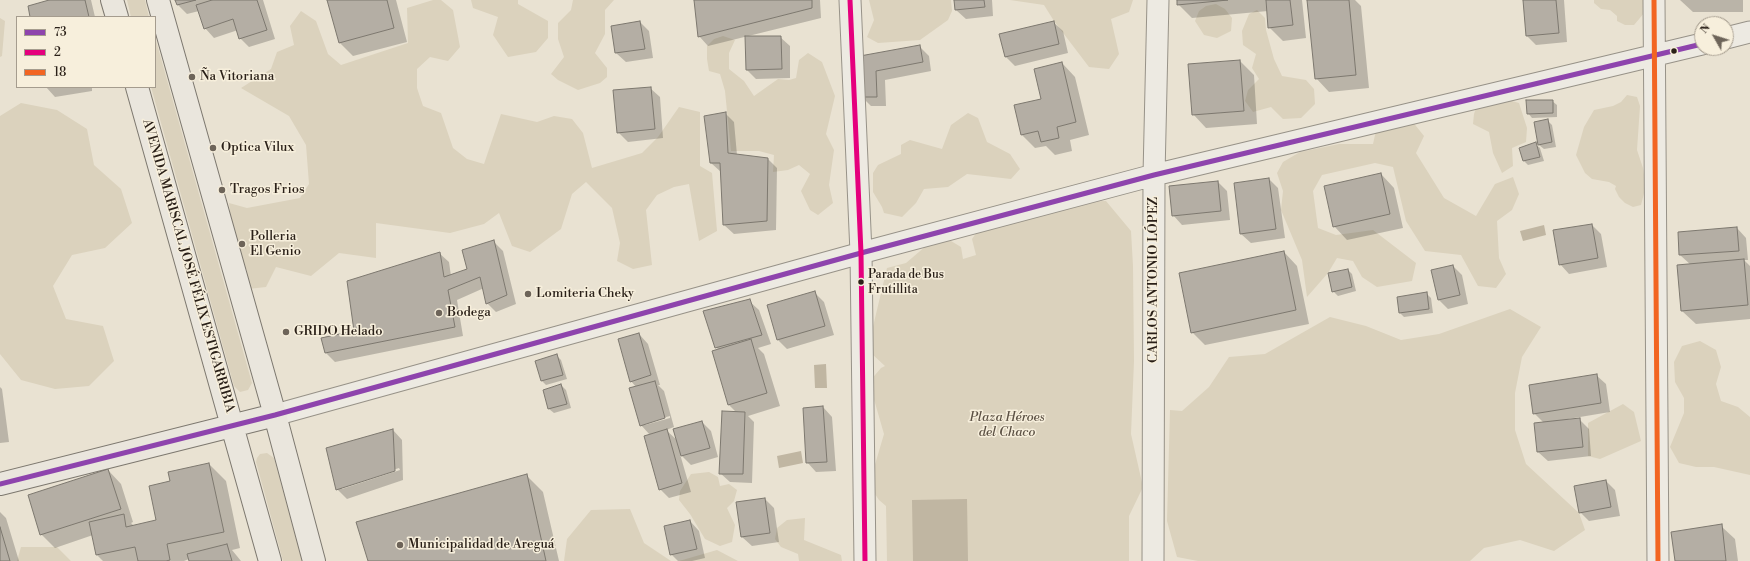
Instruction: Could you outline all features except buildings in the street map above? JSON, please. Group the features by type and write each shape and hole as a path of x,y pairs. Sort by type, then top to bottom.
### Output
{"main road":[{"path":"112,0 117,16"},
{"path":"158,0 275,415 314,561"},
{"name":"AVENIDA MARISCAL JOSÉ FÉLIX ESTIGARRIBIA","path":"137,88 270,561"},
{"path":"0,484 275,415"}],"street":[{"path":"850,0 861,253 865,561"},
{"name":"CARLOS ANTONIO LÓPEZ","path":"1153,561 1154,175 1158,0"},
{"path":"1654,0 1658,561"},
{"path":"1734,36 1750,32"},
{"path":"275,415 861,253 1154,175 1694,46"}],"green space":[{"path":"127,0 145,0 149,16 131,16"},
{"path":"433,0 441,0 453,10 460,47 448,61 430,57 417,69 417,88 423,106 441,113 453,148 467,159 484,164 501,114 537,122 554,116 572,119 583,133 592,168 642,153 658,137 679,107 700,112 700,166 712,173 717,231 699,241 689,184 674,187 657,195 646,210 652,265 633,269 617,261 620,243 612,208 586,182 572,194 561,229 530,252 512,246 499,213 484,224 450,233 376,223 376,258 339,253 311,276 276,267 266,287 248,289 247,270 235,256 229,203 247,208 300,198 309,184 306,145 289,116 241,88 271,69 277,52 294,45 290,26 301,11 316,21 328,54 341,65 408,43 407,8"},
{"path":"471,0 518,0 518,4 548,21 548,38 536,52 508,57 493,35 498,17 473,8"},
{"path":"573,0 614,0 605,10 605,34 595,53 607,68 607,77 600,83 578,90 558,80 551,74 564,57 558,39 558,23 571,10"},
{"path":"869,0 951,0 952,11 948,20 920,40 878,43 867,37 874,20"},
{"path":"1010,0 1133,0 1129,12 1111,19 1119,54 1109,69 1089,67 1054,21 1044,5"},
{"path":"1594,0 1644,0 1645,12 1634,25 1625,25 1617,21 1617,16 1610,10 1601,9 1594,3"},
{"path":"1216,4 1225,9 1232,18 1231,31 1217,38 1204,35 1195,21 1199,11 1206,6"},
{"path":"1257,10 1265,18 1266,30 1274,59 1282,76 1306,80 1314,89 1315,104 1301,118 1283,119 1271,107 1253,112 1245,101 1248,90 1259,79 1252,68 1256,54 1243,45 1242,31 1249,14"},
{"path":"0,18 5,21 2,56 0,57"},
{"path":"723,36 735,40 729,53 729,69 744,81 754,96 778,79 789,80 796,78 799,60 808,53 822,62 835,96 826,134 834,150 829,185 833,203 818,215 810,210 801,191 810,174 799,165 788,170 773,172 774,155 759,151 731,151 725,91 720,74 709,71 707,59 707,46 714,39"},
{"path":"156,41 252,383 248,390 240,392 234,386 151,88 156,88"},
{"path":"1627,95 1637,97 1640,106 1637,150 1643,168 1646,186 1641,205 1633,207 1625,203 1619,197 1615,189 1616,186 1609,182 1592,179 1585,173 1576,155 1584,127 1594,110 1613,106 1621,102"},
{"path":"1505,99 1519,103 1527,128 1526,142 1512,148 1513,166 1502,173 1493,153 1489,132 1473,124 1477,105"},
{"path":"21,103 57,110 87,129 94,165 121,189 132,223 105,248 72,255 53,286 66,319 103,326 114,361 89,386 55,389 21,380 0,354 0,116"},
{"path":"968,113 978,118 987,142 1010,154 1020,169 1011,179 967,174 948,187 924,189 916,203 902,217 884,213 873,192 873,173 878,165 901,154 901,145 910,140 942,149 951,125"},
{"path":"1412,121 1424,136 1416,153 1444,198 1476,216 1495,184 1513,177 1519,194 1512,210 1497,221 1499,258 1506,274 1496,288 1478,286 1461,255 1425,251 1406,221 1393,167 1375,163 1322,175 1313,191 1318,228 1336,235 1373,230 1416,263 1412,281 1377,287 1362,277 1353,261 1337,258 1328,273 1307,297 1302,260 1281,210 1283,191 1277,173 1283,162 1300,152 1339,144 1373,144 1377,126"},
{"name":"Plaza Héroes del Chaco","path":"1106,201 1131,231 1134,361 1131,434 1143,487 1129,516 1129,561 887,561 886,506 879,500 869,485 884,434 869,382 881,368 885,366 872,354 871,335 887,268 906,263 933,240 951,241 961,247 963,259 976,255 972,239 983,223 1061,202"},
{"path":"1510,309 1541,327 1522,357 1515,393 1515,430 1526,464 1579,513 1585,530 1554,551 1520,540 1484,548 1470,561 1198,561 1177,557 1167,521 1170,410 1182,411 1209,387 1229,357 1265,354 1330,317 1366,326 1401,340 1439,334"},
{"path":"1700,341 1716,350 1721,367 1716,384 1721,401 1738,407 1750,417 1750,475 1714,467 1696,467 1679,463 1670,447 1684,413 1684,398 1675,382 1674,362 1682,346"},
{"path":"1623,404 1634,412 1641,441 1600,459 1588,456 1588,423"},
{"path":"267,453 274,458 302,561 283,561 256,462 260,454"},
{"path":"709,472 718,477 720,486 729,484 737,490 734,501 727,508 735,525 732,542 720,546 705,539 690,514 679,500 680,491 691,474"},
{"path":"630,509 644,543 671,561 564,561 567,539 591,510"},
{"path":"805,518 804,540 841,555 842,561 799,561 798,554 781,547 775,539 777,528 787,520"},
{"path":"21,547 57,547 71,561 17,561"},
{"path":"717,550 738,561 679,561"}],"shaded area":[{"path":"1544,225 1546,235 1523,241 1520,231"},
{"path":"826,364 827,388 815,388 814,365"},
{"path":"801,451 803,463 779,468 777,456"},
{"path":"967,499 968,561 913,561 912,500"}],"transit line":[{"name":"2","path":"850,0 861,253 865,561"},
{"name":"18","path":"1654,0 1658,561"},
{"name":"73","path":"0,484 275,415 861,253 1154,175 1694,46"}],"place":[{"name":"Ña Vitoriana","path":"192,77"},
{"name":"Optica Vilux","path":"213,148"},
{"name":"Tragos Frios","path":"222,190"},
{"name":"Polleria El Genio","path":"242,244"},
{"name":"Parada de Bus Frutillita","path":"861,282"},
{"name":"Lomiteria Cheky","path":"528,294"},
{"name":"Bodega","path":"439,313"},
{"name":"GRIDO Helado","path":"286,332"},
{"name":"Municipalidad de Areguá","path":"400,545"}]}
